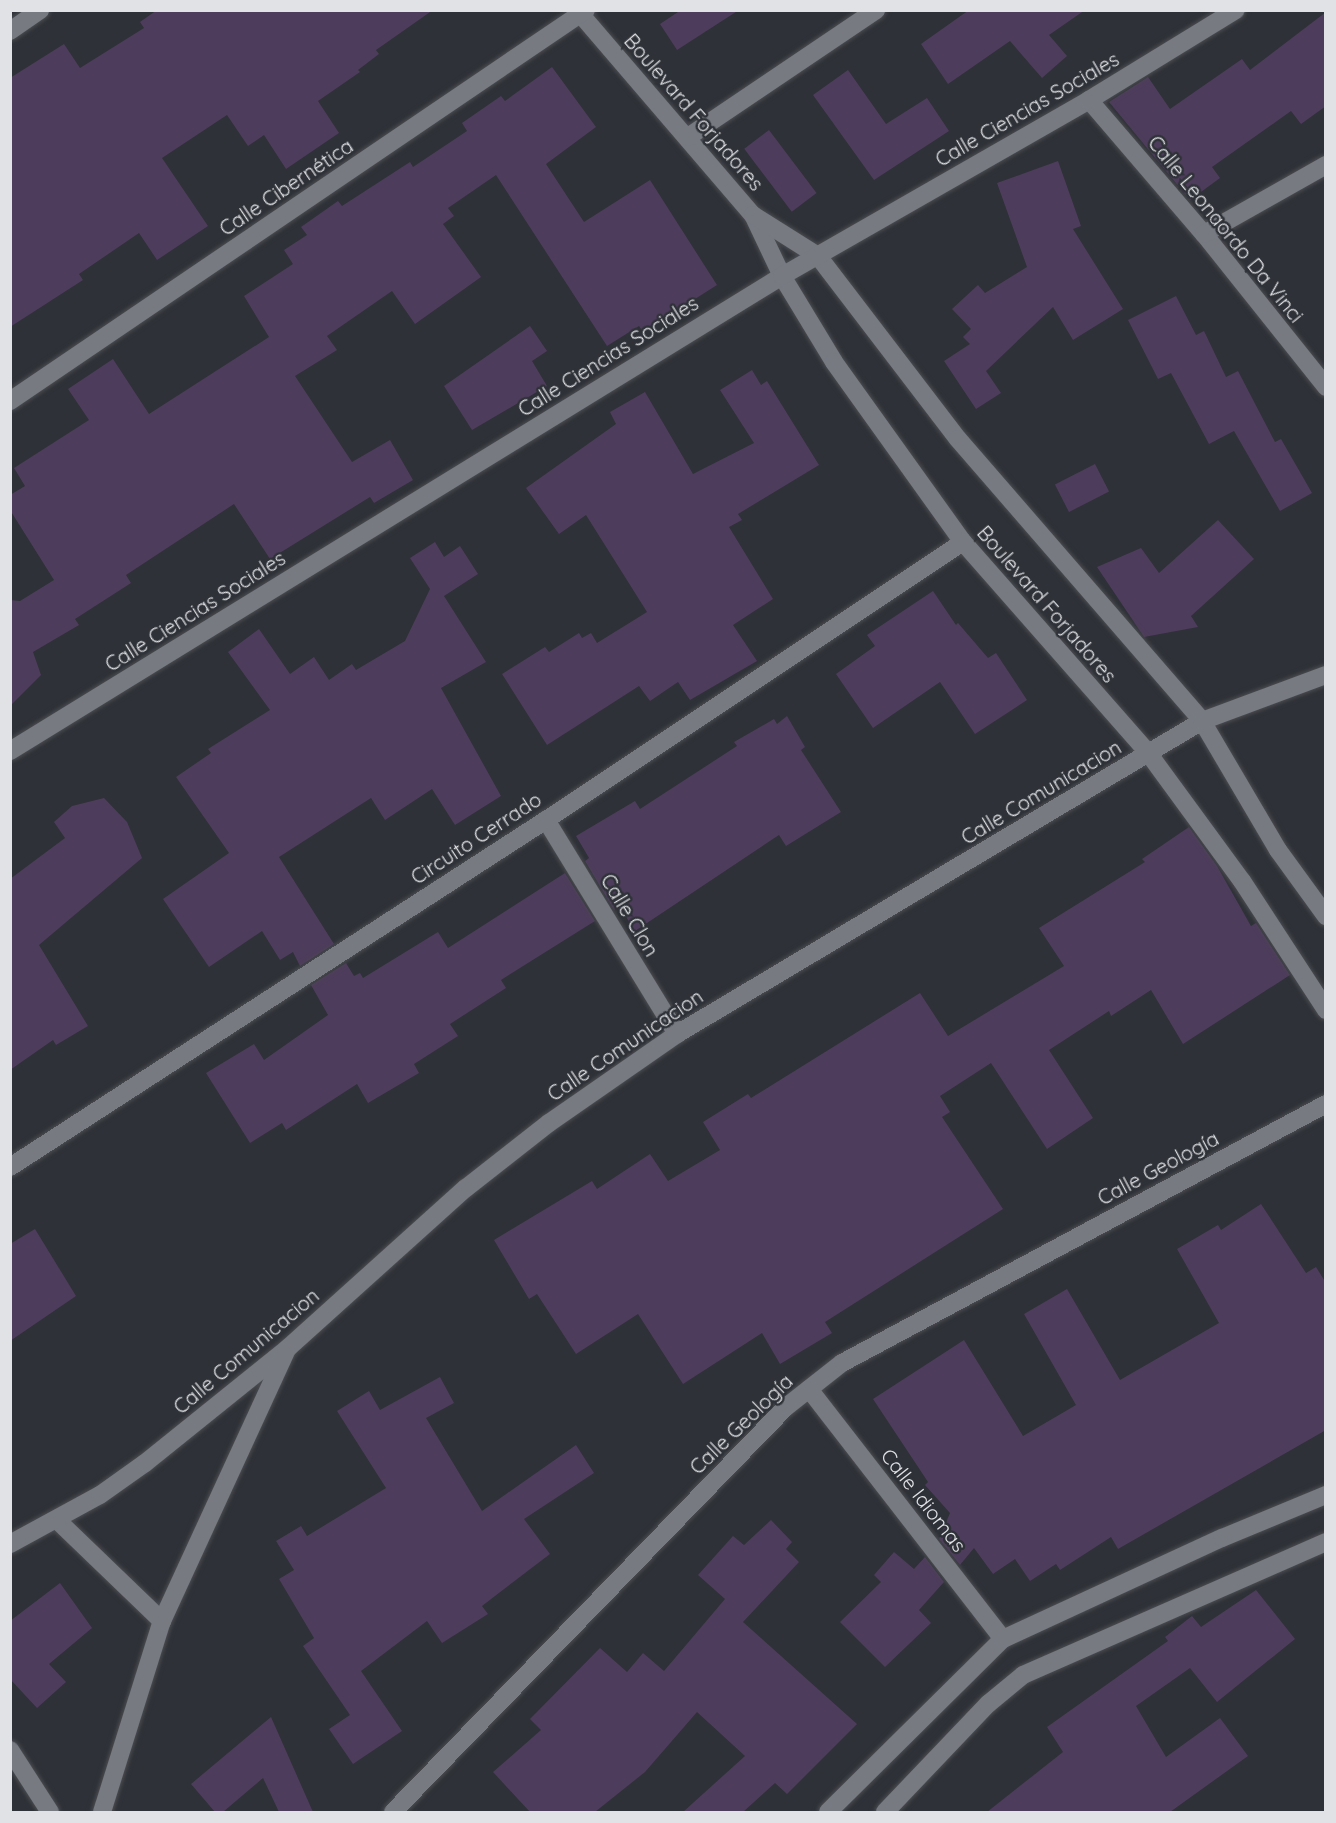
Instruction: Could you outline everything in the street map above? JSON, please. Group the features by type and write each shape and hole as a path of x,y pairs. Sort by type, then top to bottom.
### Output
{"street":[{"path":"10,31 40,10"},
{"path":"688,137 876,10"},
{"name":"Calle Ciencias Sociales","path":"10,751 782,276 1089,100 1236,10"},
{"name":"Boulevard Forjadores","path":"581,12 753,215 782,276 834,362 963,542 1149,754 1242,881 1326,1010"},
{"name":"Calle Cibernética","path":"10,401 581,12"},
{"name":"Calle Leonaordo Da Vinci","path":"1089,100 1204,234 1326,387"},
{"path":"1204,234 1326,165"},
{"name":"Boulevard Forjadores","path":"753,215 818,256 958,439 1202,721 1278,850 1326,916"},
{"name":"Circuito Cerrado","path":"10,1167 546,820 963,542"},
{"name":"Calle Comunicacion","path":"10,1544 57,1520 145,1463 288,1348 466,1188 549,1123 677,1034 1202,721 1326,675"},
{"name":"Calle Clon","path":"546,820 677,1034"},
{"name":"Calle Geología","path":"393,1812 786,1407 842,1363 1326,1104"},
{"path":"102,1812 162,1621 288,1348"},
{"name":"Calle Idiomas","path":"809,1389 1003,1639"},
{"path":"828,1812 967,1670 1003,1639 1222,1538 1326,1495"},
{"path":"57,1520 162,1621"},
{"path":"885,1812 988,1704 1023,1675 1326,1542"},
{"path":"10,1750 50,1812"}],"building":[{"path":"157,10 433,10 376,50 379,54 358,70 360,72 318,101 339,133 286,169 264,135 248,146 227,115 162,158 208,226 157,260 139,233 79,274 83,280 10,327 10,78 64,44 80,68 144,28 140,22"},
{"path":"681,10 739,10 677,50 660,24"},
{"path":"969,10 1085,10 1049,35 1067,56 1042,78 1010,41 948,84 921,44"},
{"path":"1326,12 1326,106 1301,124 1291,111 1212,167 1220,178 1190,200 1109,102 1148,77 1170,109 1242,59 1250,70"},
{"path":"552,67 596,127 546,164 584,222 650,180 717,285 643,332 639,326 607,346 496,175 448,208 454,216 443,224 481,277 415,324 392,291 327,336 337,350 295,376 352,462 390,440 413,480 374,503 370,497 270,559 234,504 126,575 131,583 75,619 79,625 33,652 41,675 10,706 10,600 20,601 54,580 10,510 10,495 25,486 14,468 89,420 68,389 113,359 149,414 269,337 244,296 293,264 284,250 307,235 301,227 338,201 342,206 410,162 413,167 467,131 462,123 501,96 505,101"},
{"path":"848,70 886,124 927,98 949,131 874,180 813,95"},
{"path":"769,130 817,193 792,212 744,149"},
{"path":"1058,161 1081,226 1073,229 1123,309 1073,340 1053,307 986,371 1001,393 976,409 944,361 970,344 963,337 971,329 952,309 978,285 985,293 1027,267 997,183"},
{"path":"1176,296 1196,335 1204,331 1226,377 1238,371 1275,442 1281,439 1312,493 1280,511 1234,431 1209,444 1171,373 1158,379 1128,320"},
{"path":"530,326 547,351 532,361 547,386 472,430 444,386"},
{"path":"752,370 761,385 767,381 819,465 738,514 742,520 729,527 773,599 733,625 757,661 690,700 678,682 650,701 639,686 547,745 502,674 545,647 549,652 579,633 582,638 591,633 597,643 647,612 586,515 559,534 526,488 616,424 610,412 645,392 693,474 754,443 720,390"},
{"path":"1095,464 1109,492 1069,512 1055,484"},
{"path":"1218,520 1254,559 1191,616 1198,627 1144,637 1097,567 1141,548 1159,573"},
{"path":"435,542 444,557 460,546 478,574 444,596 486,662 441,688 501,796 455,825 432,789 385,820 371,798 279,857 334,944 300,966 293,952 280,960 262,931 209,967 163,899 229,853 176,777 211,753 208,749 270,710 228,652 259,629 290,674 314,657 329,680 352,664 356,670 405,641 430,589 410,558"},
{"path":"933,591 956,625 958,623 988,658 996,653 1027,700 975,734 940,682 873,728 836,674 875,646 867,635"},
{"path":"787,716 805,747 801,750 841,812 786,846 779,835 635,931 619,906 614,910 585,861 589,858 576,836 635,801 640,809 737,746 734,742 774,719 777,724"},
{"path":"104,798 127,822 142,858 39,945 88,1026 56,1045 53,1040 10,1070 10,879 65,838 54,822 72,806"},
{"path":"1189,827 1217,866 1251,926 1256,923 1290,975 1183,1044 1151,990 1111,1016 1109,1011 1049,1050 1093,1118 1047,1149 991,1063 940,1096 950,1112 942,1117 1003,1209 825,1322 832,1333 780,1364 762,1333 683,1384 638,1314 576,1354 537,1294 529,1299 494,1240 592,1181 597,1189 650,1154 668,1181 720,1150 703,1122 748,1094 751,1098 920,993 948,1036 1064,966 1039,928 1145,862 1142,859"},
{"path":"565,873 595,921 501,980 506,988 450,1024 458,1036 414,1064 419,1073 368,1103 357,1084 286,1130 282,1123 250,1143 206,1073 254,1044 264,1060 328,1015 311,985 346,963 354,976 360,973 363,978 438,932 448,948"},
{"path":"1261,1204 1306,1273 1316,1267 1326,1283 1326,1430 1118,1549 1111,1537 1060,1570 1056,1564 1030,1581 1015,1559 993,1574 974,1548 960,1565 939,1539 950,1513 925,1485 928,1482 873,1399 964,1340 1023,1436 1076,1405 1024,1314 1067,1289 1120,1380 1219,1323 1177,1249 1218,1225 1221,1230"},
{"path":"35,1229 76,1296 10,1341 10,1244"},
{"path":"440,1377 454,1403 426,1418 482,1511 576,1445 594,1473 524,1519 550,1554 482,1606 488,1614 442,1643 427,1621 361,1671 402,1731 353,1764 329,1729 350,1715 303,1646 314,1638 279,1579 294,1570 276,1541 301,1526 307,1536 386,1488 337,1411 369,1391 380,1410"},
{"path":"771,1520 792,1542 786,1549 799,1562 743,1622 857,1724 787,1794 775,1783 743,1812 683,1812 745,1756 697,1712 645,1772 595,1812 530,1812 493,1772 541,1730 530,1719 600,1648 627,1672 643,1653 664,1671 725,1599 698,1575 733,1536 744,1545"},
{"path":"894,1552 914,1569 925,1557 944,1582 919,1610 931,1623 885,1667 840,1622 881,1582 874,1575"},
{"path":"60,1583 92,1628 49,1664 66,1682 37,1708 10,1679 10,1621"},
{"path":"1256,1590 1295,1639 1217,1702 1190,1668 1136,1706 1166,1757 1220,1718 1248,1756 1170,1812 987,1812 1063,1752 1047,1727 1168,1641 1165,1637 1192,1616 1201,1627"},
{"path":"271,1717 313,1812 279,1812 263,1778 223,1812 215,1812 191,1784"}]}
